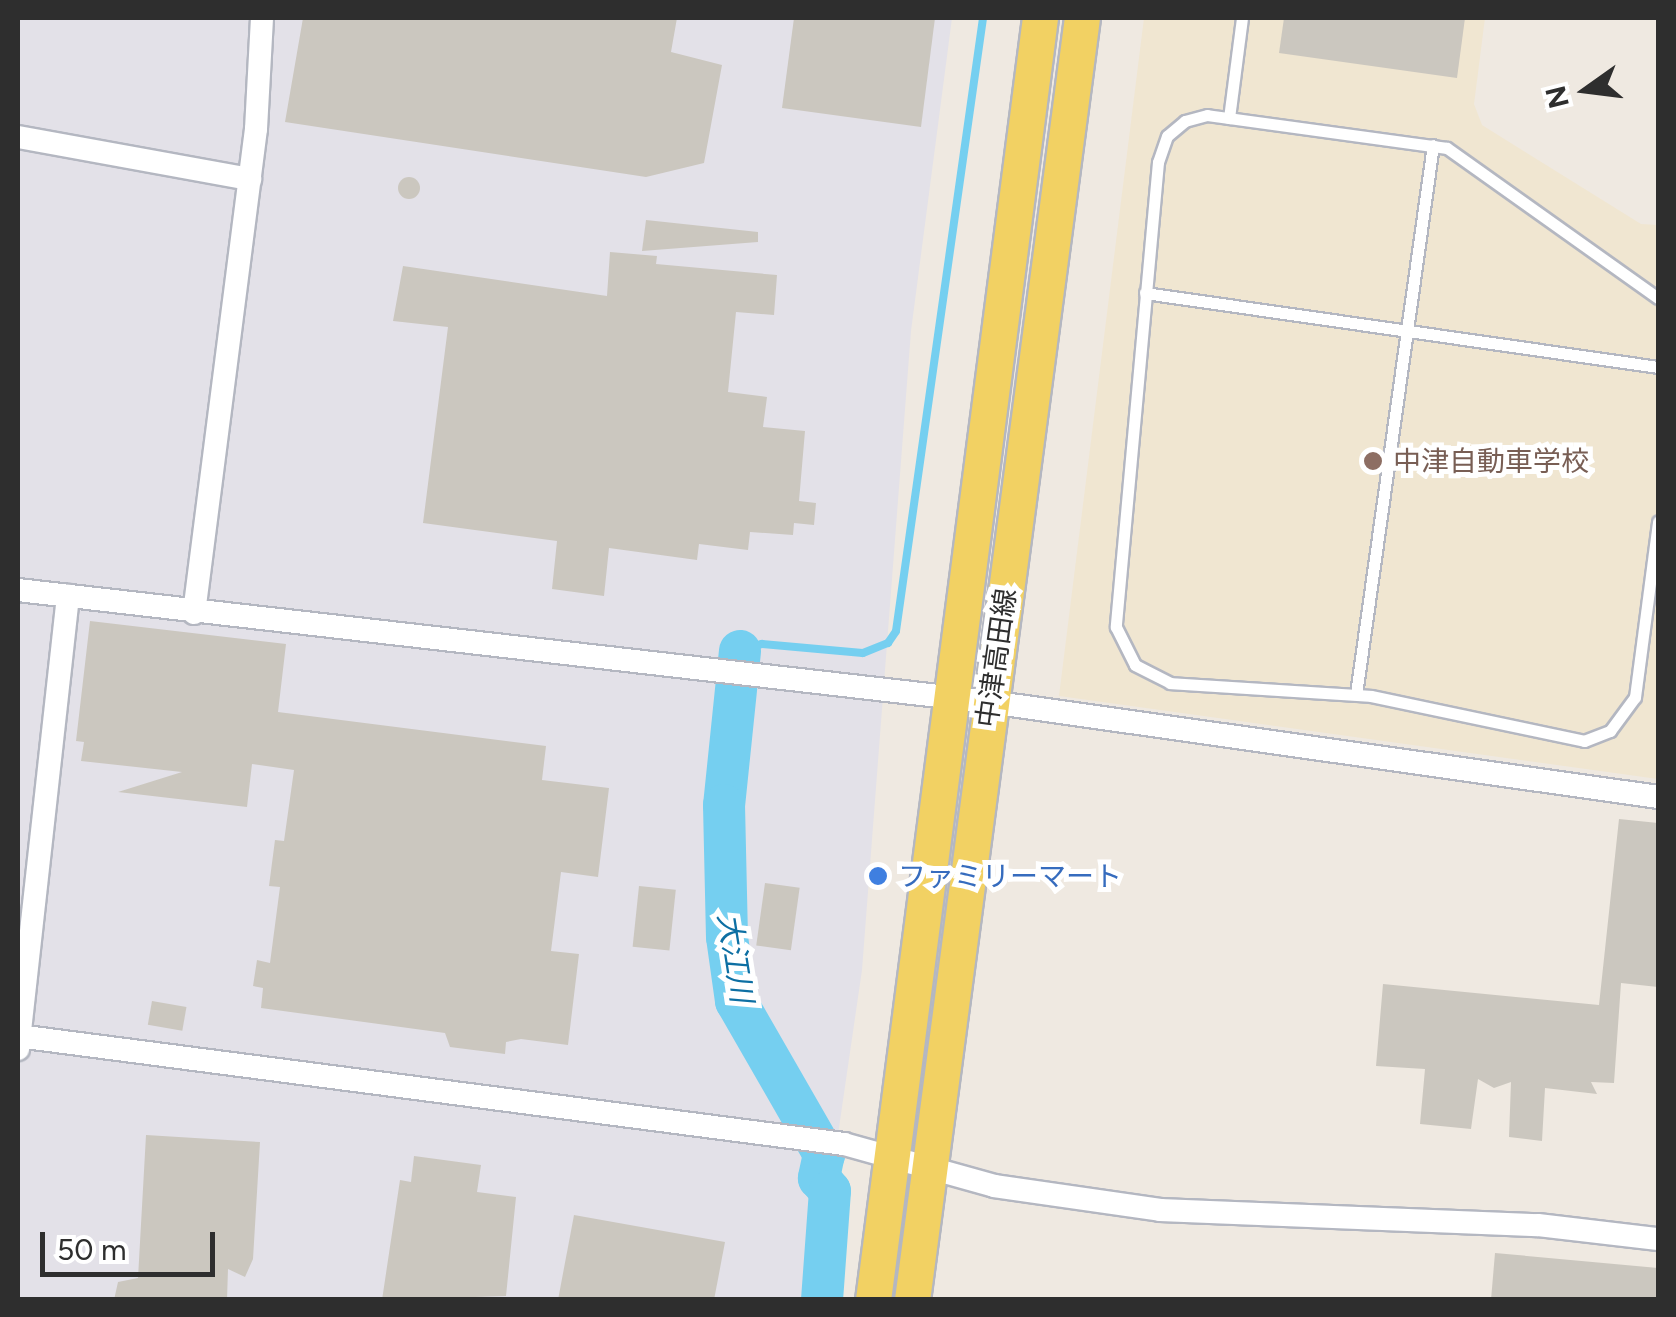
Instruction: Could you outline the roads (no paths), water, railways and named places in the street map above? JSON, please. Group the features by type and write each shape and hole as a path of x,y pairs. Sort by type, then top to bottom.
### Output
{"main road":[{"name":"中津高田線","path":"874,1300 1040,18"},
{"name":"中津高田線","path":"912,1300 1082,18"}],"street":[{"path":"194,613 250,179 262,18"},
{"path":"18,137 250,179"},
{"path":"18,590 990,702 1658,797"},
{"path":"68,596 18,1040 892,1155 994,1186 1160,1210 1538,1224 1658,1239"}],"lane":[{"path":"1229,118 1242,18"},
{"path":"1658,298 1474,163 1433,145 1195,117 1160,148 1114,609 1126,653 1144,673 1182,686 1356,694 1575,742 1603,736 1624,719 1635,697 1658,522"},
{"path":"1356,694 1433,145"},
{"path":"1145,293 1658,367"}],"waterway":[{"path":"740,651 762,644 863,653 888,643 896,631 983,18"},
{"name":"大江川","path":"740,651 724,805 727,937 736,1001 824,1154 819,1178 830,1191 822,1300"}],"place":[{"name":"中津自動車学校","path":"1373,461"},
{"name":"ファミリーマート","path":"878,876"}]}
